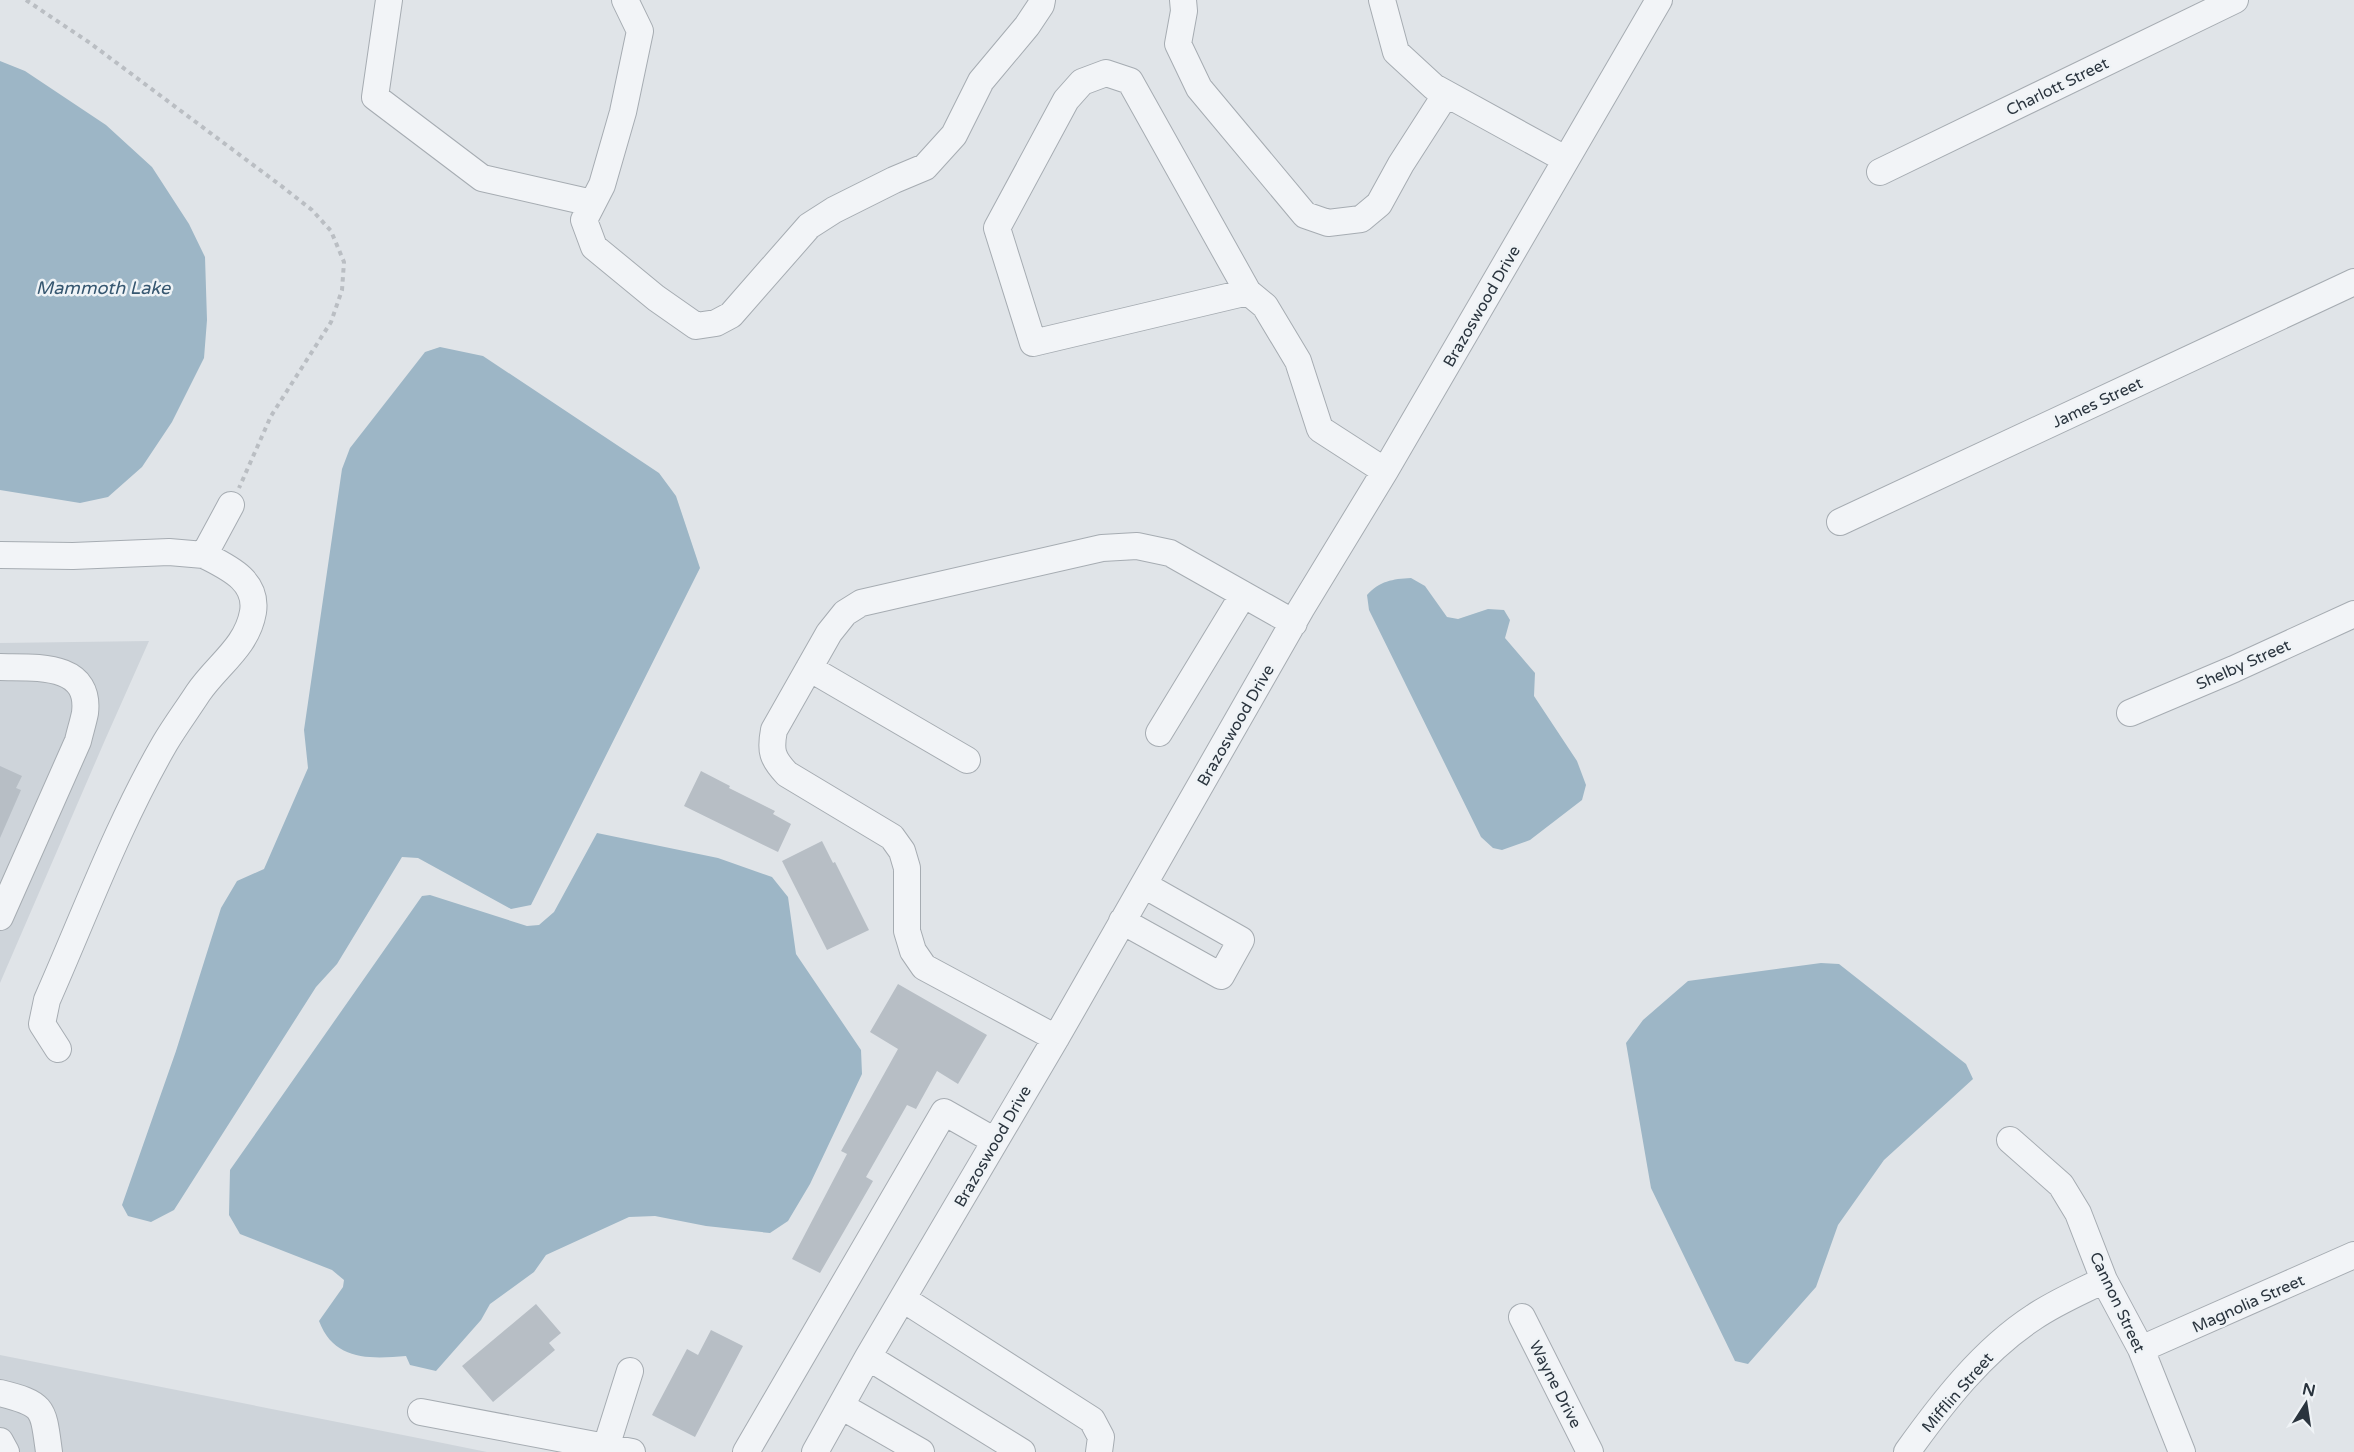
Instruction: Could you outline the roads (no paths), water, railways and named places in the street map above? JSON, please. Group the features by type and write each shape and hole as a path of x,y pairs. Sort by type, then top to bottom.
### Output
{"street":[{"path":"388,0 375,97 482,178 592,203"},
{"path":"625,0 640,31 623,112 602,185 584,220 594,247 656,298 696,326 716,323 731,315 809,226 834,210 925,167 954,135 981,81 1027,26 1042,0"},
{"path":"1183,0 1184,11 1178,44 1199,88 1305,215 1328,224 1361,219 1379,204 1401,164 1446,93"},
{"path":"1382,0 1396,52 1434,87 1565,159"},
{"name":"Brazoswood Drive","path":"815,1452 1294,623 1659,0"},
{"name":"Charlott Street","path":"1880,172 2235,0"},
{"path":"1248,292 1033,343 997,228 1066,100 1082,82 1106,73 1130,81 1248,292 1265,306 1298,361 1320,429 1385,471"},
{"name":"James Street","path":"1840,522 2354,282"},
{"path":"204,555 231,505"},
{"path":"1056,1038 924,967 913,951 907,932 907,868 902,851 892,837 787,774 775,761 771,745 774,730 828,633 845,613 861,603 1102,548 1137,546 1170,553 1294,623"},
{"path":"0,555 73,556 169,552 204,555 237,573 251,590 254,610 246,636 200,690 165,742 113,847 47,1000 42,1024 58,1049"},
{"path":"1159,733 1243,595"},
{"name":"Shelby Street","path":"2130,713 2354,614"},
{"path":"0,667 47,668 69,674 82,689 85,711 78,741 0,917"},
{"path":"809,668 967,760"},
{"path":"1122,921 1221,976 1240,940 1144,885"},
{"path":"746,1452 944,1112 995,1141"},
{"name":"Cannon Street","path":"2010,1140 2061,1185 2078,1213 2104,1280 2141,1349 2182,1452"},
{"name":"Magnolia Street","path":"2141,1349 2354,1255"},
{"name":"Mifflin Street","path":"1907,1452 1969,1374 1999,1344 2033,1317 2104,1280"},
{"path":"903,1299 1092,1420 1101,1437 1099,1452"},
{"name":"Wayne Drive","path":"1522,1317 1590,1452"},
{"path":"868,1357 1022,1452"},
{"path":"606,1447 630,1371"},
{"path":"0,1394 27,1400 38,1407 44,1419 50,1452"},
{"path":"841,1406 921,1452"},
{"path":"420,1412 632,1452"},
{"path":"0,1441 6,1452"}],"water":[{"name":"Mammoth Lake","path":"0,61 25,71 106,125 152,167 189,224 205,257 207,320 204,358 172,422 142,467 108,497 80,503 0,490"},
{"path":"440,347 483,356 659,473 676,496 700,568 531,905 511,909 418,858 402,857 337,964 316,987 174,1210 151,1222 128,1216 122,1205 176,1051 221,908 237,881 264,869 308,768 304,730 342,469 350,448 425,352"},
{"path":"1411,578 1425,586 1447,617 1458,619 1488,609 1504,610 1510,620 1505,638 1535,673 1534,696 1577,761 1586,785 1582,800 1530,840 1502,850 1493,848 1481,837 1369,610 1367,595 1377,587 1392,580"},
{"path":"597,833 718,858 772,877 788,897 796,954 861,1050 862,1074 810,1184 788,1221 770,1233 706,1226 655,1216 629,1217 546,1255 534,1272 490,1304 481,1320 436,1371 410,1365 406,1356 367,1357 344,1350 334,1344 319,1321 343,1287 344,1280 332,1270 240,1234 229,1215 230,1170 422,896 430,895 527,926 539,925 554,912"},
{"path":"1821,963 1839,964 1966,1064 1973,1079 1884,1160 1838,1225 1816,1287 1748,1364 1735,1361 1651,1188 1626,1043 1643,1020 1688,981"}]}
